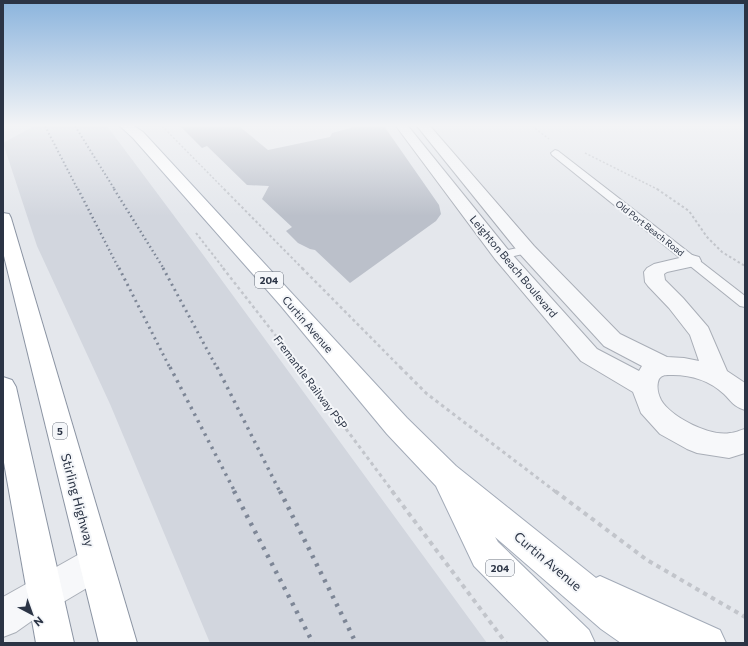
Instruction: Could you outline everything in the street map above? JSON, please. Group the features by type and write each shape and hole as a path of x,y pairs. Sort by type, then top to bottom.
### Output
{"main road":[{"name":"Curtin Avenue","path":"157,156 288,301 397,426 446,476 614,616 653,643"},
{"name":"Stirling Highway","path":"3,218 8,261 118,643"},
{"path":"3,387 55,643"},
{"name":"Curtin Avenue","path":"446,476 486,554 576,643"},
{"path":"573,582 707,643"}],"street":[{"name":"Leighton Beach Boulevard","path":"425,156 502,255 589,355 644,386"},
{"name":"Leighton Beach Boulevard","path":"448,156 527,250 612,340 664,366 691,367 717,376 740,392 745,400"},
{"path":"692,261 661,268 654,272 655,282 676,303 700,333 717,376"},
{"path":"664,366 651,372 644,386 650,406 670,426 697,441 740,447"},
{"path":"3,619 45,592 95,564"}],"lane":[{"name":"Old Port Beach Road","path":"559,156 745,303"},
{"path":"502,255 527,250"}],"path":[{"path":"192,156 427,394 647,560 745,617"},
{"path":"592,156 619,169 675,200 691,212 703,232 719,250 745,266"},
{"name":"Fremantle Railway PSP","path":"193,229 307,376 506,643"}],"shaded area":[{"path":"7,156 129,156 487,643 210,643 110,404 37,246"}],"building":[{"path":"217,156 405,156 439,205 441,214 436,221 350,283 315,250 298,243 286,231 292,227 262,199 269,186 247,185"}],"railway":[{"path":"61,156 78,190"},
{"path":"94,156 115,190"},
{"path":"78,189 119,269"},
{"path":"114,189 164,269"},
{"path":"119,268 170,368"},
{"path":"163,268 217,368"},
{"path":"170,367 235,492"},
{"path":"217,367 280,492"},
{"path":"234,491 313,643"},
{"path":"280,491 356,643"}]}
